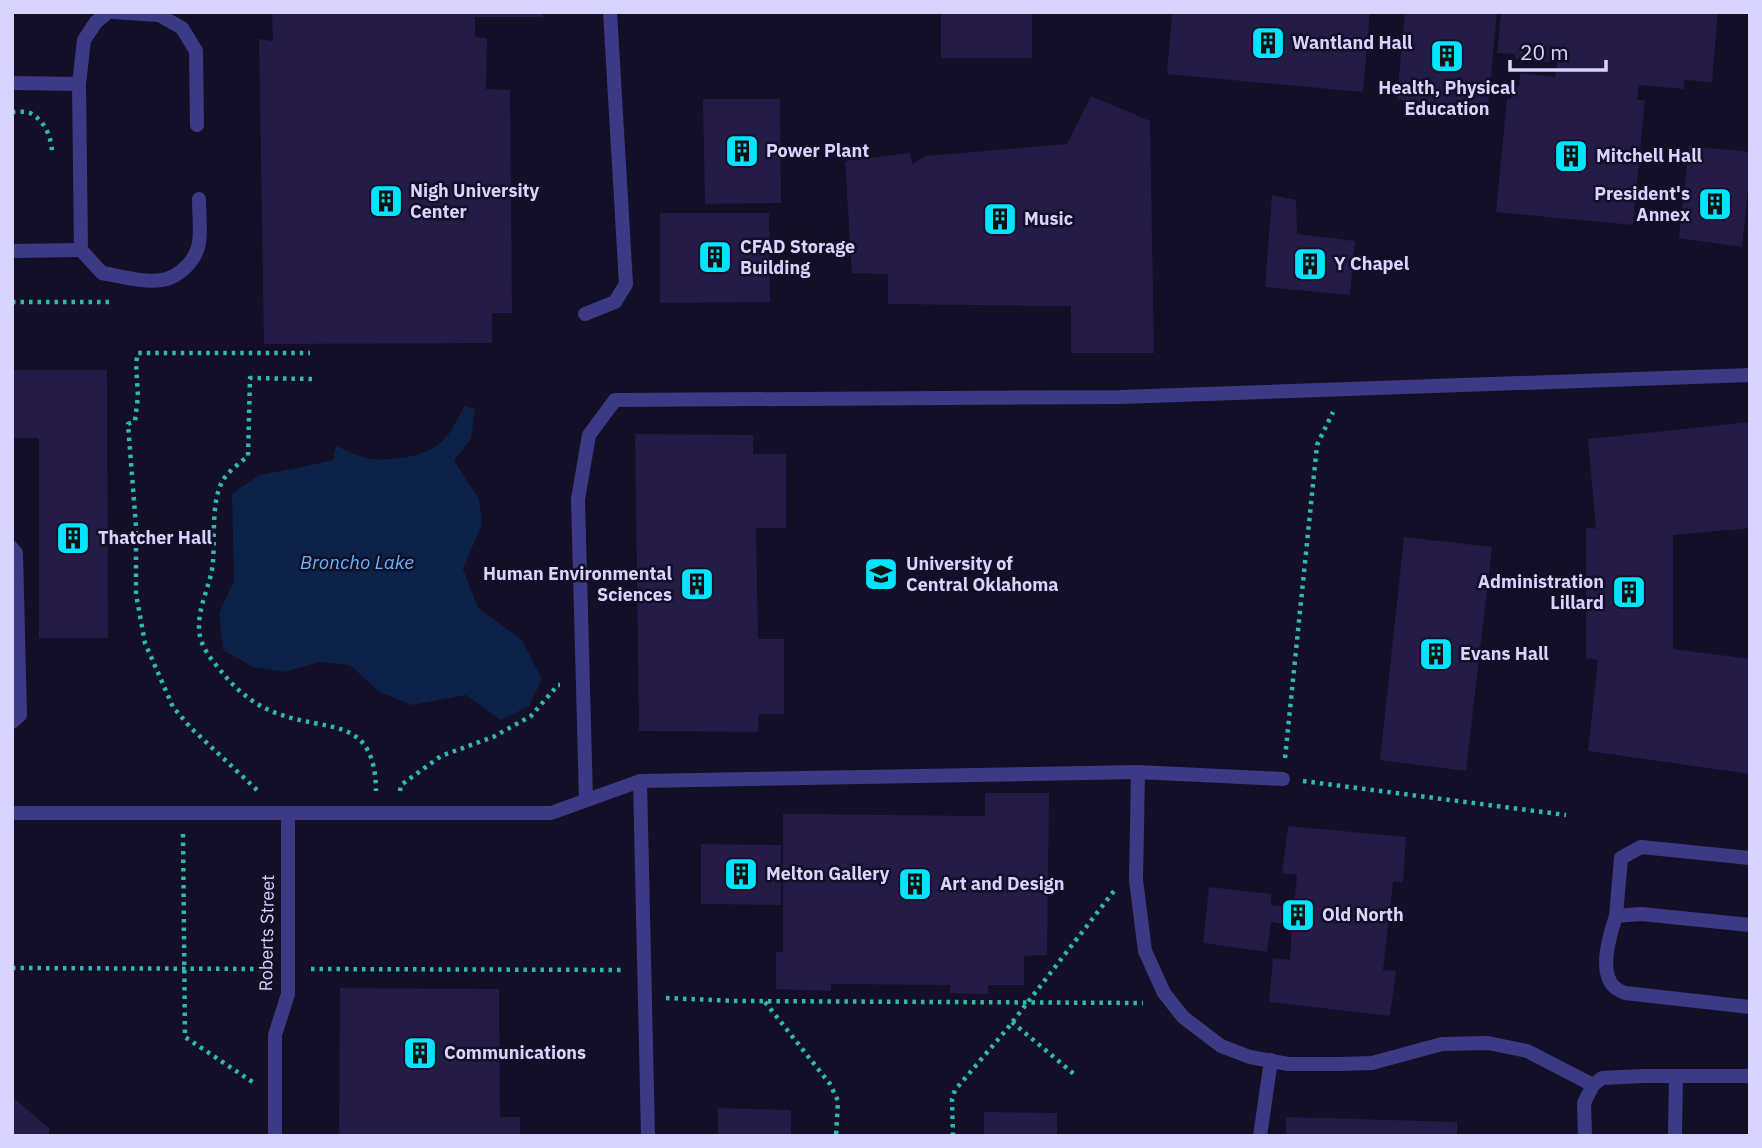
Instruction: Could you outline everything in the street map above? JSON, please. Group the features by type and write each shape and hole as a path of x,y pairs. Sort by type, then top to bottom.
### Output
{"lane":[{"path":"197,125 196,51 182,28 159,15 111,12 96,22 84,40 79,84 81,250 102,273 143,280 163,280 184,270 194,257 199,243 199,199"},
{"path":"585,314 615,302 626,284 610,12"},
{"path":"12,83 79,84"},
{"path":"12,251 81,250"},
{"path":"586,800 578,499 589,435 615,400 1120,397 1750,375"},
{"path":"12,548 16,553 15,632 20,715 12,722"},
{"path":"1138,772 1136,880 1145,951 1164,993 1183,1017 1221,1046 1250,1057 1288,1064 1372,1063 1442,1044 1488,1043 1527,1051 1593,1085"},
{"path":"12,813 551,813 640,781 1138,772 1283,779"},
{"path":"640,781 648,1136"},
{"name":"Roberts Street","path":"275,1136 275,1035 288,994 288,813"},
{"path":"1750,858 1641,847 1621,858 1616,916 1606,953 1607,972 1612,985 1625,993 1750,1007"},
{"path":"1616,916 1641,914 1750,925"},
{"path":"1260,1136 1272,1060"},
{"path":"1675,1136 1676,1076"},
{"path":"1584,1136 1584,1103 1593,1085 1602,1078 1750,1076"}],"path":[{"path":"12,112 31,114 40,121 52,143 52,153"},
{"path":"12,302 109,302"},
{"path":"266,813 262,796 257,789 191,728 173,707 145,643 136,594 136,527 128,424 135,421 138,353 310,353"},
{"path":"312,379 250,378 248,456 222,480 218,495 212,571 200,616 200,639 213,662 250,700 277,714 337,727 358,738 369,751 376,771 376,813"},
{"path":"1345,389 1317,445 1283,779 1566,815"},
{"path":"397,813 401,785 441,756 493,737 531,716 558,685 583,684"},
{"path":"182,813 185,1037 275,1097"},
{"path":"953,1136 952,1099 955,1090 1012,1022 1136,863"},
{"path":"12,968 644,970"},
{"path":"644,996 765,1001 1172,1003"},
{"path":"765,1001 830,1084 838,1101 836,1136"},
{"path":"1012,1022 1074,1074"}],"water":[{"name":"Broncho Lake","path":"464,406 475,409 471,439 454,461 479,499 482,524 463,569 478,608 522,640 542,679 529,706 501,720 466,695 412,705 379,692 350,665 319,662 285,672 253,667 223,650 219,613 234,581 232,494 259,475 333,460 336,446 359,456 384,460 424,452 447,436"}],"building":[{"name":"Nigh University Center","path":"272,12 543,12 543,17 475,17 475,37 487,38 486,89 510,90 512,313 492,313 492,343 264,344 259,39 273,41"},
{"path":"941,12 1032,12 1032,58 941,58"},
{"name":"Wantland Hall","path":"1172,12 1370,12 1363,92 1167,74"},
{"name":"Health, Physical Education","path":"1405,12 1497,12 1488,108 1439,108 1397,99"},
{"name":"Mitchell Hall","path":"1501,12 1718,12 1712,82 1684,80 1684,89 1639,85 1637,100 1645,100 1633,225 1496,212 1507,98 1511,99 1512,86 1519,86 1520,73 1555,77 1557,63 1515,59 1515,54 1497,53"},
{"name":"Music","path":"1091,96 1150,121 1154,353 1071,353 1071,306 888,304 888,274 852,273 845,161 910,153 912,164 926,156 1067,144"},
{"name":"Power Plant","path":"703,99 780,99 781,203 705,204"},
{"name":"President's Annex","path":"1689,146 1750,152 1742,247 1679,238"},
{"name":"Y Chapel","path":"1272,195 1296,200 1297,234 1355,241 1350,295 1265,287"},
{"name":"CFAD Storage Building","path":"660,213 769,213 770,302 660,303"},
{"name":"Thatcher Hall","path":"12,370 107,370 108,638 39,638 39,438 12,438"},
{"name":"Administration Lillard","path":"1750,422 1750,528 1673,535 1673,649 1750,659 1750,774 1588,751 1598,660 1586,658 1586,527 1596,529 1588,439"},
{"name":"Human Environmental Sciences","path":"635,434 753,435 753,454 786,454 786,528 756,528 758,639 784,639 784,714 759,714 758,732 639,731"},
{"name":"Evans Hall","path":"1404,537 1492,547 1466,771 1380,760"},
{"name":"Art and Design","path":"985,793 1049,793 1047,955 1024,956 1024,985 988,985 988,994 950,993 950,985 831,984 831,991 776,989 776,952 783,952 783,814 985,816"},
{"name":"Old North","path":"1288,826 1406,837 1403,882 1393,882 1383,970 1396,971 1390,1016 1269,1002 1273,958 1290,960 1292,926 1271,922 1267,952 1203,943 1209,887 1271,894 1271,905 1294,908 1297,875 1282,873"},
{"name":"Melton Gallery","path":"701,844 781,845 781,905 701,904"},
{"name":"Communications","path":"340,988 499,989 500,1117 520,1117 520,1136 339,1136"},
{"path":"12,1097 49,1128 49,1136 12,1136"},
{"path":"718,1108 791,1110 791,1136 718,1136"},
{"path":"984,1112 1057,1113 1057,1136 984,1136"},
{"path":"1286,1117 1457,1122 1457,1136 1286,1136"}],"place":[{"name":"Wantland Hall","path":"1268,43"},
{"name":"Health, Physical Education","path":"1447,56"},
{"name":"Power Plant","path":"742,151"},
{"name":"Mitchell Hall","path":"1571,156"},
{"name":"Nigh University Center","path":"386,201"},
{"name":"President's Annex","path":"1715,204"},
{"name":"Music","path":"1000,219"},
{"name":"CFAD Storage Building","path":"715,257"},
{"name":"Y Chapel","path":"1310,264"},
{"name":"Thatcher Hall","path":"73,538"},
{"name":"University of Central Oklahoma","path":"881,574"},
{"name":"Human Environmental Sciences","path":"697,584"},
{"name":"Administration Lillard","path":"1629,592"},
{"name":"Evans Hall","path":"1436,654"},
{"name":"Melton Gallery","path":"741,874"},
{"name":"Art and Design","path":"915,884"},
{"name":"Old North","path":"1298,915"},
{"name":"Communications","path":"420,1053"}]}
